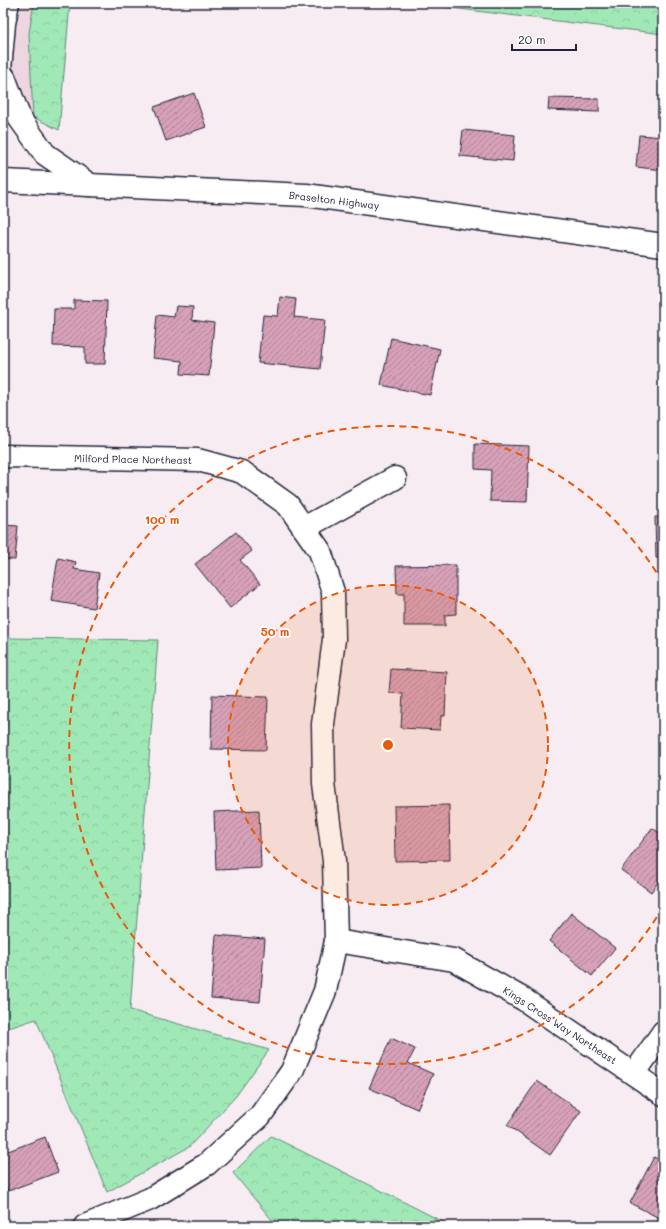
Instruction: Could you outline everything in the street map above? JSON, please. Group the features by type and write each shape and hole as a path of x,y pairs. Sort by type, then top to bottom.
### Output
{"street":[{"path":"4,85 20,120 44,154 90,185"},
{"name":"Braselton Highway","path":"3,181 306,196 663,245"},
{"name":"Milford Place Northeast","path":"3,456 198,460 242,472 288,505 320,551 333,592 334,639 323,724 324,784 334,861 336,941 325,992 292,1071 260,1116 207,1164 150,1199 85,1226"},
{"path":"304,528 395,478"},
{"name":"Kings Cross Way Northeast","path":"336,941 454,960 523,999 663,1094"},
{"path":"634,1074 663,1032"}],"lane":[{"path":"4,85 9,24 13,3"}],"shaded area":[{"path":"3,3 34,3 29,33 33,117 3,120"}],"green space":[{"path":"34,3 70,3 59,130 33,117 29,33"},
{"path":"411,3 663,3 663,34"},
{"path":"3,638 158,640 130,1010 269,1050 236,1096 189,1147 107,1192 36,1019 3,1030"},
{"path":"271,1136 451,1226 277,1226 233,1173"}],"building":[{"path":"194,93 206,127 166,141 154,107"},
{"path":"549,98 599,99 599,112 548,110"},
{"path":"463,130 515,135 513,161 460,156"},
{"path":"639,135 663,137 663,170 636,167"},
{"path":"280,297 296,299 294,317 325,320 320,369 258,363 263,315 278,316"},
{"path":"74,300 107,301 105,364 85,364 85,347 53,346 54,309 74,309"},
{"path":"176,306 193,307 192,320 214,323 209,376 181,374 182,361 153,358 157,315 174,317"},
{"path":"391,338 440,349 430,395 381,385"},
{"path":"475,444 529,446 527,502 490,501 491,470 475,469"},
{"path":"655,517 663,517 663,558 656,558"},
{"path":"3,525 18,526 15,560 3,559"},
{"path":"236,532 252,551 240,560 260,584 230,608 195,564"},
{"path":"58,558 76,562 74,569 99,573 94,608 51,601"},
{"path":"456,565 456,614 445,615 445,626 404,626 404,594 397,594 396,566"},
{"path":"391,669 447,672 445,716 441,716 440,730 401,728 403,694 389,693"},
{"path":"212,695 268,697 266,750 211,749"},
{"path":"449,805 450,860 395,861 394,806"},
{"path":"259,810 261,868 216,870 214,812"},
{"path":"652,828 663,835 663,875 651,892 621,870"},
{"path":"571,913 615,948 592,976 549,941"},
{"path":"216,935 265,939 260,1002 211,998"},
{"path":"391,1038 415,1049 408,1063 433,1074 417,1109 369,1088"},
{"path":"537,1081 581,1111 550,1155 507,1125"},
{"path":"45,1137 58,1172 8,1191 3,1178 3,1153"},
{"path":"654,1157 663,1162 663,1220 630,1203"}]}
